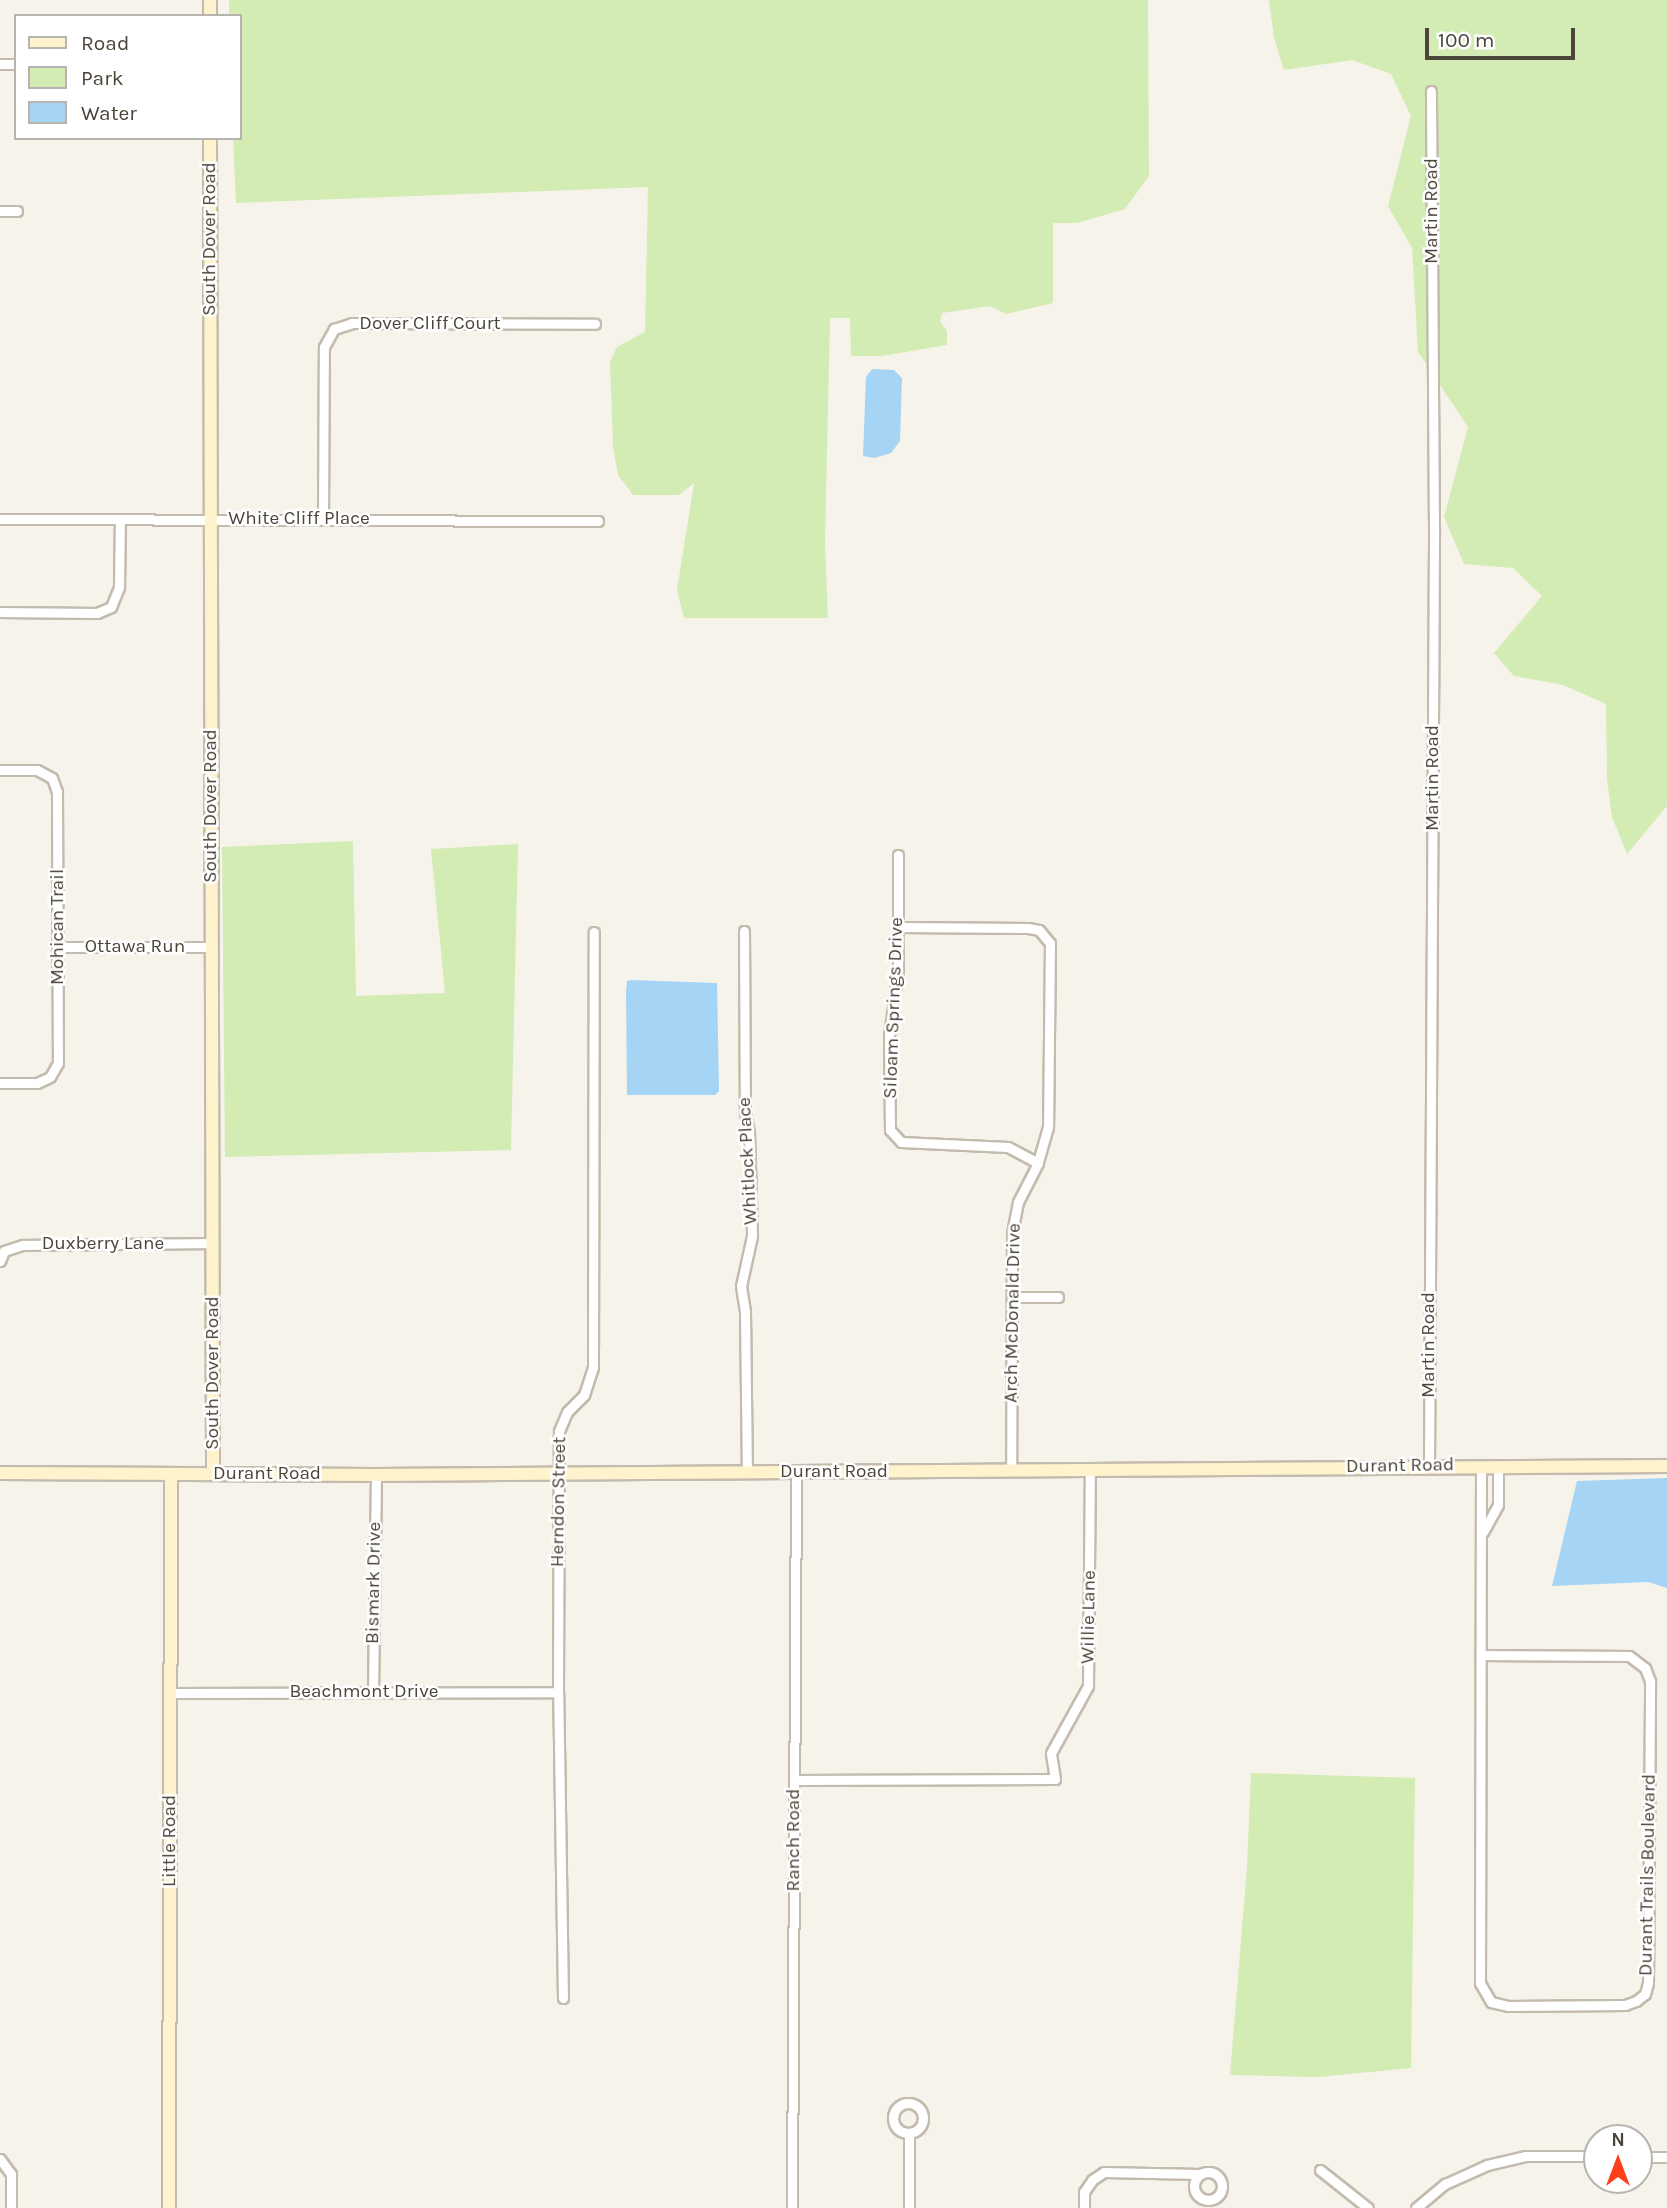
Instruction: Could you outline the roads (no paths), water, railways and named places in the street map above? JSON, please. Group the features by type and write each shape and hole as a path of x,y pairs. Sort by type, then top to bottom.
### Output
{"street":[{"name":"Martin Road","path":"1429,1466 1434,528 1431,91"},
{"name":"South Dover Road","path":"210,140 213,1474"},
{"path":"0,211 17,211"},
{"name":"Dover Cliff Court","path":"323,519 324,347 334,329 352,323 595,324"},
{"name":"White Cliff Place","path":"0,519 598,521"},
{"path":"0,612 97,613 111,607 119,587 120,519"},
{"name":"Mohican Trail","path":"0,770 37,770 52,778 57,792 58,947 58,1063 50,1077 37,1083 0,1083"},
{"name":"Siloam Springs Drive","path":"898,855 898,970 889,1036 890,1130 901,1142 1008,1147 1038,1163"},
{"name":"Arch McDonald Drive","path":"899,928 1028,928 1040,930 1047,937 1051,951 1051,1092 1048,1127 1038,1163 1018,1202 1014,1219 1011,1470"},
{"name":"Whitlock Place","path":"744,931 745,1113 749,1132 752,1236 741,1286 746,1312 747,1472"},
{"name":"Herndon Street","path":"563,1998 558,1692 559,1431 567,1412 584,1395 593,1367 594,932"},
{"name":"Ottawa Run","path":"58,947 212,947"},
{"name":"Duxberry Lane","path":"0,1261 4,1251 23,1245 213,1244"},
{"path":"1013,1297 1058,1297"},
{"name":"Durant Trails Boulevard","path":"1482,1466 1480,1983 1491,2002 1508,2006 1625,2006 1644,1994 1647,1983 1650,1681 1645,1668 1629,1656 1482,1655"},
{"path":"1482,1533 1497,1504 1498,1466"},
{"name":"Durant Road","path":"0,1473 376,1475 1667,1466"},
{"name":"Willie Lane","path":"794,1780 1055,1779 1051,1753 1088,1686 1090,1471"},
{"name":"Ranch Road","path":"792,2208 796,1472"},
{"name":"Little Road","path":"169,2208 172,1474"},
{"name":"Bismark Drive","path":"373,1691 376,1475"},
{"name":"Beachmont Drive","path":"171,1693 558,1692"},
{"path":"909,2134 909,2208"},
{"path":"1416,2208 1445,2185 1487,2165 1525,2156 1583,2156"},
{"path":"0,2159 11,2174 11,2208"},
{"path":"1320,2170 1368,2208"},
{"path":"1084,2208 1084,2192 1092,2180 1104,2172 1200,2174"}],"water":[{"path":"872,369 894,370 902,378 900,441 891,453 874,458 863,456 866,377"},
{"path":"627,981 717,983 719,1091 715,1095 627,1095 626,991"},
{"path":"1667,1478 1667,1588 1648,1582 1552,1586 1577,1481"}]}
